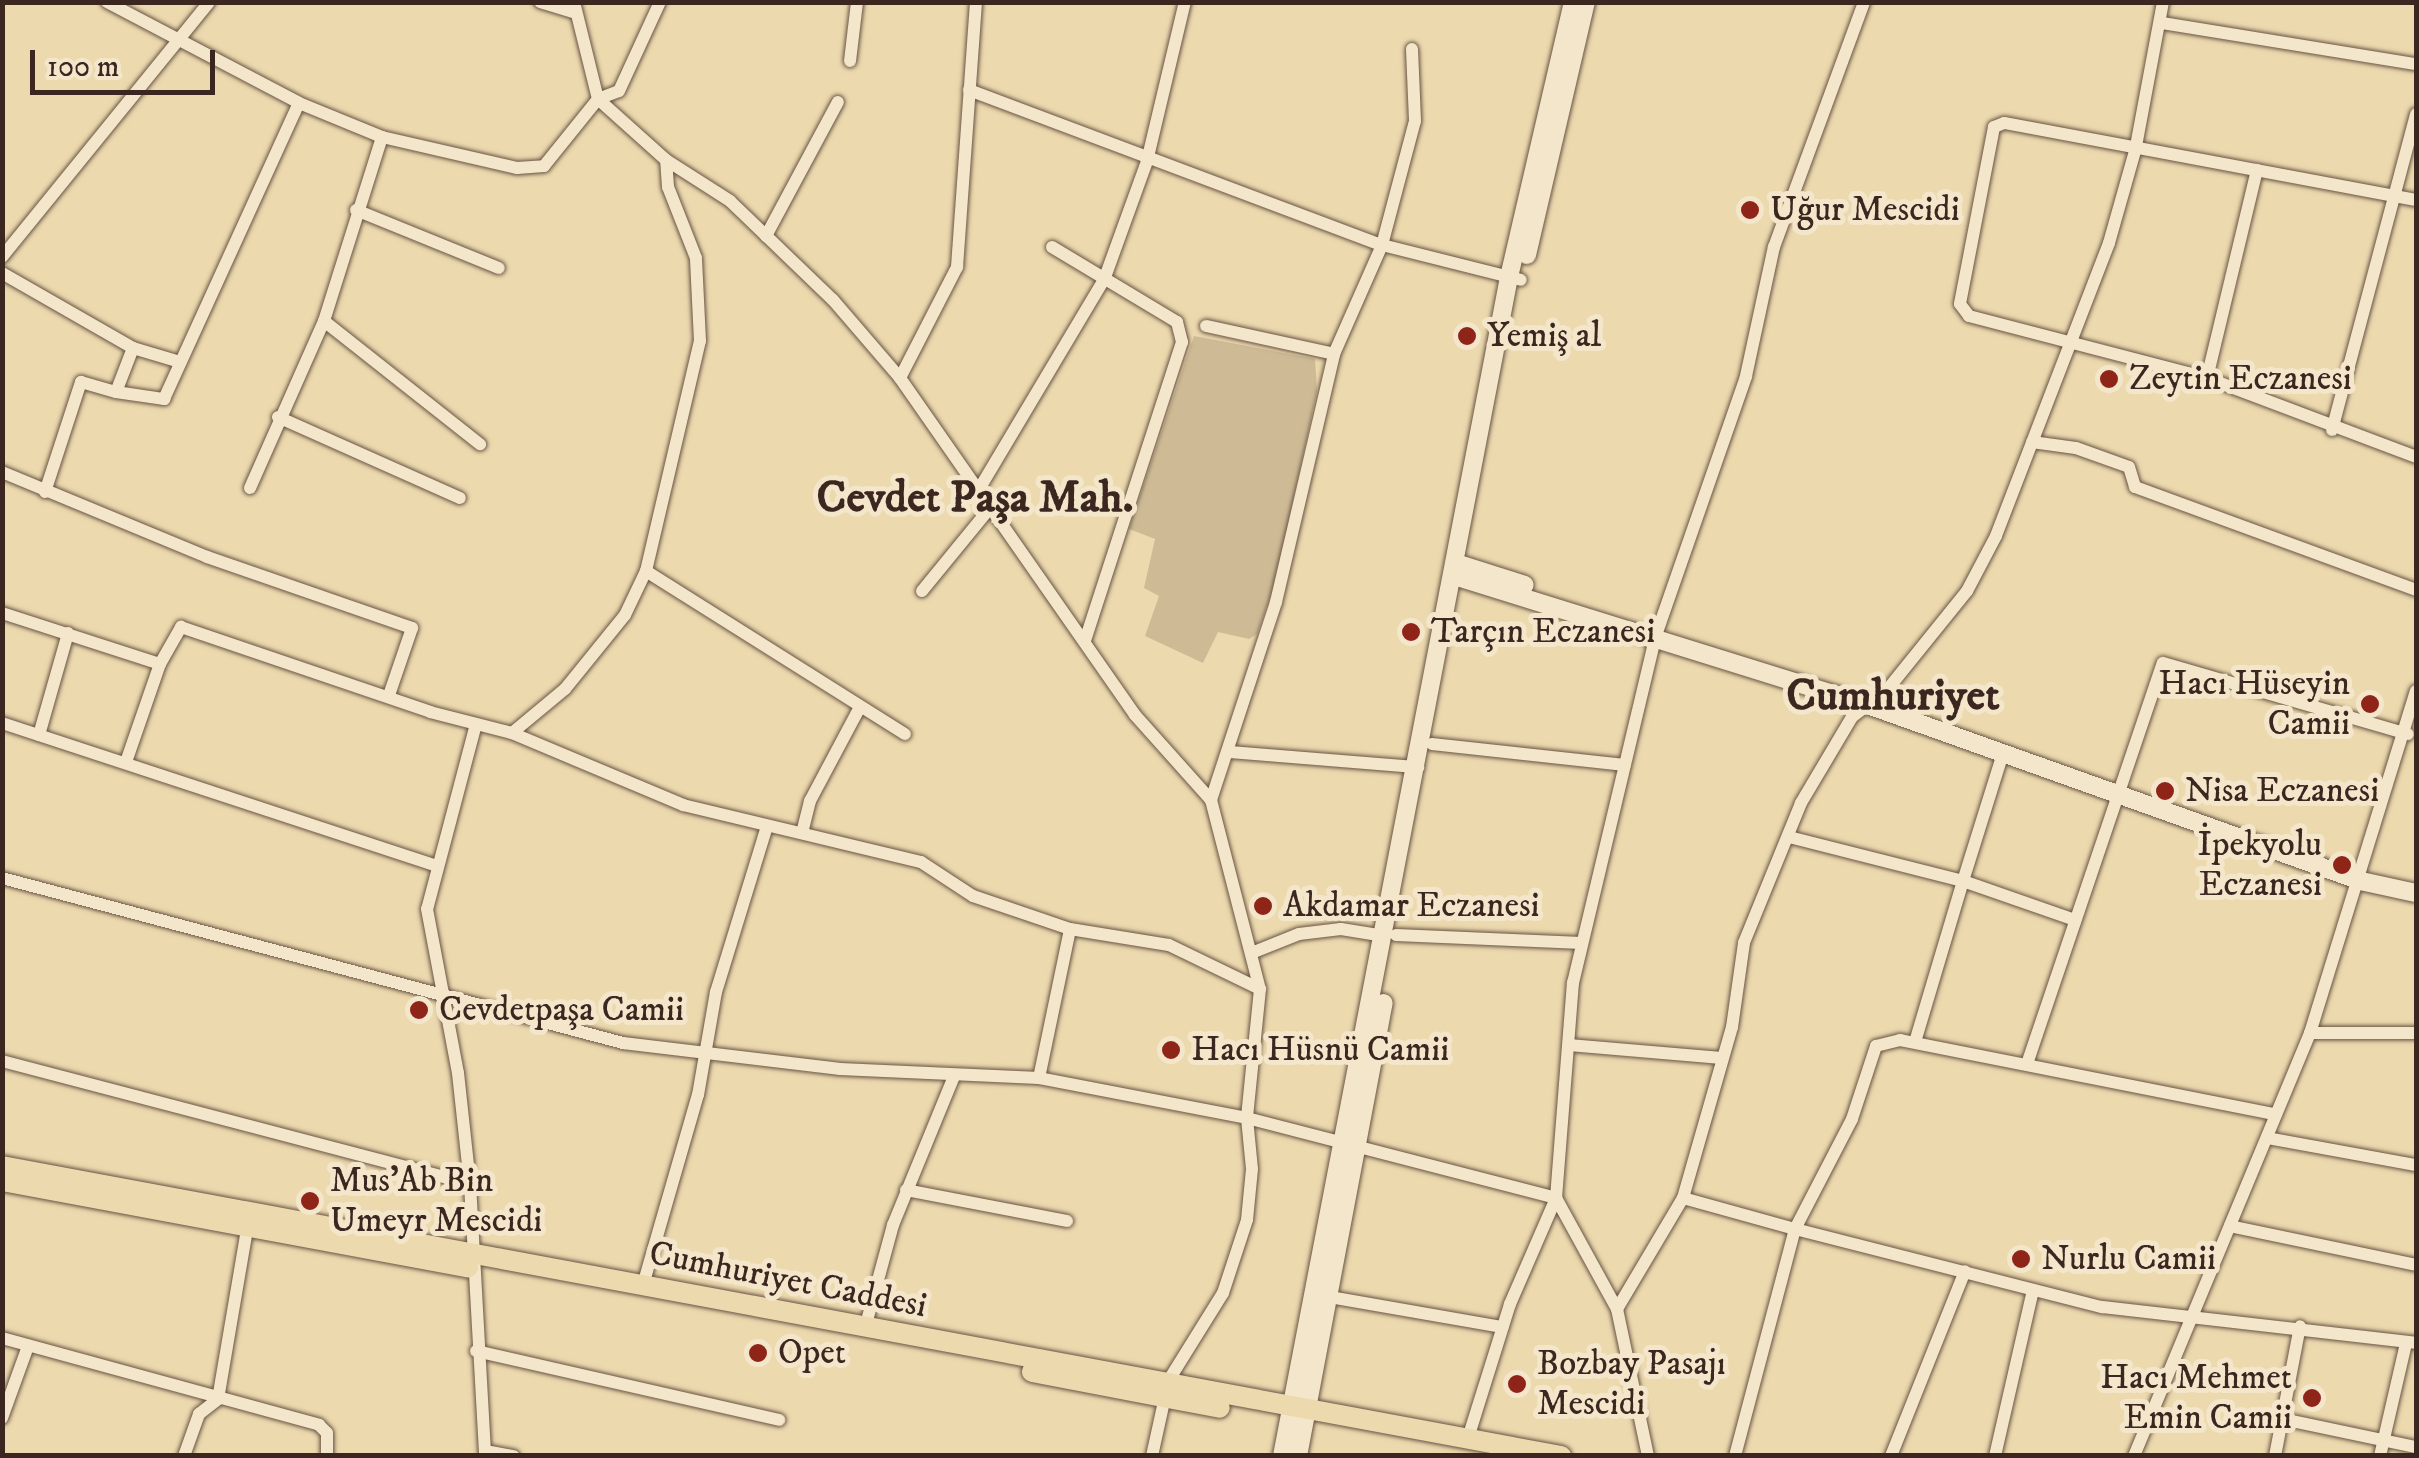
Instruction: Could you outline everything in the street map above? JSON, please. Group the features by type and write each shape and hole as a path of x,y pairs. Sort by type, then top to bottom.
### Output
{"main road":[{"name":"Cumhuriyet Caddesi","path":"2,1166 249,1219"},
{"name":"Cumhuriyet Caddesi","path":"2,1181 249,1219 472,1260 1297,1415 1493,1456"},
{"name":"Cumhuriyet Caddesi","path":"472,1260 642,1285 1166,1390"},
{"name":"Cumhuriyet Caddesi","path":"1297,1415 1468,1438 1561,1456"}],"street":[{"path":"107,2 300,103 382,137 516,168 544,166 598,99 619,91 660,2"},
{"path":"2,257 100,143 178,36 209,2"},
{"path":"540,2 574,8 598,99 666,160 730,201 900,378 1135,715 1211,800 1222,858 1254,952 1260,989 1247,1118 1252,1170 1247,1220 1223,1293 1166,1390 1152,1456"},
{"path":"850,62 857,2"},
{"path":"900,378 957,268 976,2"},
{"path":"978,491 1104,280 1147,161 1185,2"},
{"path":"1390,935 1432,744 1515,278 1573,2"},
{"path":"1515,278 1586,2"},
{"path":"1468,1438 1502,1327 1556,1198 1582,944 1657,633 1746,376 1774,247 1864,2"},
{"path":"1617,1309 1683,1198 1722,1058 1744,944 1801,803 1870,701 1967,591 2032,442 2109,243 2135,151 2163,2"},
{"path":"2162,23 2416,64"},
{"path":"1211,800 1230,752 1276,602 1334,354 1382,246 1415,121 1412,49"},
{"path":"969,90 1147,161 1250,191 1382,246 1515,278"},
{"path":"766,236 838,102"},
{"path":"45,492 82,382 164,399 300,103"},
{"path":"2332,430 2399,197 2416,114"},
{"path":"2416,200 2135,151 2004,123 1994,127 1960,304 1969,316 2208,378 2332,430 2416,457"},
{"path":"250,488 278,417 324,321 382,137"},
{"path":"512,733 564,688 625,615 646,571 700,340 696,258 668,187 666,160"},
{"path":"2208,378 2257,170"},
{"path":"356,210 498,268"},
{"path":"1052,246 1176,322 1182,342 1085,641"},
{"path":"2,274 133,348 180,362"},
{"path":"324,321 480,444"},
{"path":"1206,326 1334,354"},
{"path":"116,392 133,348"},
{"path":"278,417 460,498"},
{"path":"2032,442 2076,448 2129,467 2135,487 2416,590"},
{"path":"2,472 45,492 412,628 388,695"},
{"path":"922,591 989,508"},
{"path":"646,571 859,709 906,734"},
{"path":"1461,571 1870,701 2416,893"},
{"path":"1298,1456 1297,1415 1390,935 1418,767 1461,571"},
{"path":"2,613 160,664"},
{"path":"126,762 160,664 181,627 512,733 684,805 766,830 802,834 920,862 973,896 1070,929 1169,945 1260,989"},
{"path":"39,735 68,633"},
{"path":"2028,1060 2163,662 2411,728"},
{"path":"2134,1456 2189,1314 2310,1034 2411,728 2416,691"},
{"path":"1870,701 2003,752 2118,788"},
{"path":"802,834 810,802 859,709"},
{"path":"2,723 437,866"},
{"path":"476,724 426,909 438,990 458,1073 470,1184 476,1351 485,1453 514,1456"},
{"path":"1432,744 1625,765"},
{"path":"1230,752 1418,767"},
{"path":"1915,1042 2003,752"},
{"path":"642,1285 706,1048 724,960 766,830"},
{"path":"1789,836 1963,881 2074,920"},
{"path":"2362,877 2416,884"},
{"path":"2,878 127,907 307,962 438,990 623,1043 706,1048 840,1069 1039,1078 1247,1118 1556,1198 1617,1309 1648,1456"},
{"path":"1039,1078 1070,929"},
{"path":"1254,952 1299,934 1340,929 1582,944"},
{"path":"2310,1034 2416,1032"},
{"path":"1736,1456 1795,1229 1852,1118 1876,1046 1915,1042 2028,1060 2275,1114"},
{"path":"1570,1045 1722,1058"},
{"path":"2,1061 470,1184"},
{"path":"866,1328 906,1190 954,1076"},
{"path":"2267,1138 2416,1166"},
{"path":"1282,1456 1330,1297 1350,1144"},
{"path":"906,1190 1068,1222"},
{"path":"1683,1198 1964,1271 2032,1294 2411,1343 2380,1456"},
{"path":"184,1456 199,1414 218,1399 249,1219"},
{"path":"2230,1226 2416,1265"},
{"path":"1891,1456 1964,1271"},
{"path":"1995,1456 2032,1294"},
{"path":"1330,1297 1502,1327"},
{"path":"2275,1456 2300,1326"},
{"path":"2,1338 319,1425 327,1434 327,1456"},
{"path":"2,1418 28,1346"},
{"path":"476,1351 779,1420"},
{"path":"2283,1418 2416,1447"}],"shaded area":[{"path":"1194,336 1315,359 1317,391 1275,583 1257,634 1249,639 1218,632 1203,663 1145,636 1159,596 1144,588 1155,539 1129,529"}],"place":[{"name":"Uğur Mescidi","path":"1750,210"},
{"name":"Yemiş al","path":"1467,336"},
{"name":"Zeytin Eczanesi","path":"2109,379"},
{"name":"Tarçın Eczanesi","path":"1411,632"},
{"name":"Hacı Hüseyin Camii","path":"2370,704"},
{"name":"Nisa Eczanesi","path":"2165,791"},
{"name":"İpekyolu Eczanesi","path":"2342,865"},
{"name":"Akdamar Eczanesi","path":"1263,906"},
{"name":"Cevdetpaşa Camii","path":"419,1010"},
{"name":"Hacı Hüsnü Camii","path":"1171,1050"},
{"name":"Mus'Ab Bin Umeyr Mescidi","path":"310,1201"},
{"name":"Nurlu Camii","path":"2021,1259"},
{"name":"Opet","path":"758,1353"},
{"name":"Bozbay Pasajı Mescidi","path":"1517,1384"},
{"name":"Hacı Mehmet Emin Camii","path":"2312,1398"}],"district":[{"name":"Cevdet Paşa Mah.","path":"975,499"},
{"name":"Cumhuriyet","path":"1893,697"}]}
